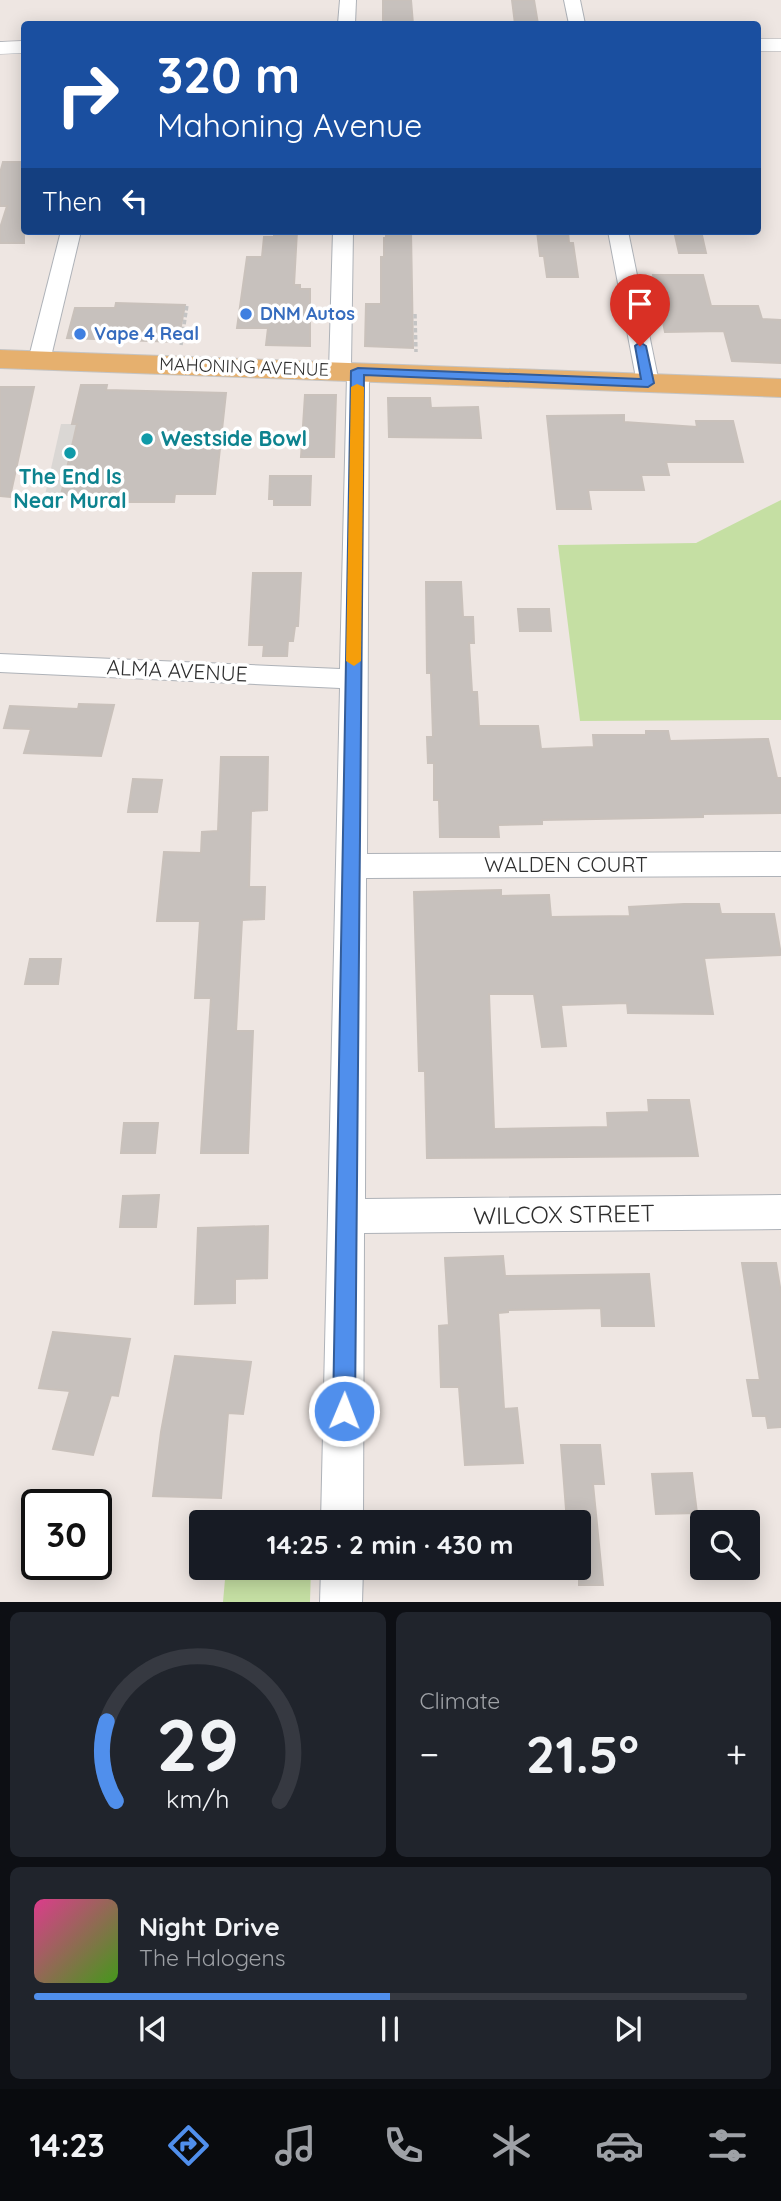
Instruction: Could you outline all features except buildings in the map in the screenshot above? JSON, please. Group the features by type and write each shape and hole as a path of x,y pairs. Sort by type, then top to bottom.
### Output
{"main road":[{"name":"MAHONING AVENUE","path":"0,359 781,388"}],"street":[{"path":"347,21 348,0"},
{"path":"572,0 576,21"},
{"path":"761,45 781,45"},
{"path":"0,48 21,47"},
{"path":"39,361 70,235"},
{"path":"342,1510 353,679 349,371 343,235"},
{"path":"619,235 648,383"},
{"name":"ALMA AVENUE","path":"0,663 353,679"},
{"name":"WALDEN COURT","path":"351,866 781,864"},
{"name":"WILCOX STREET","path":"346,1216 781,1212"},
{"path":"341,1602 342,1580"}],"path":[{"path":"180,350 187,305"},
{"path":"415,314 416,358"}],"green space":[{"path":"781,500 781,720 580,721 558,545 696,543"},
{"path":"225,1580 311,1580 310,1602 223,1602"}],"shaded area":[{"path":"61,424 77,424 61,495 45,495"}],"slow traffic":[{"path":"354,661 357,387"}],"place":[{"name":"DNM Autos","path":"246,314"},
{"name":"Vape 4 Real","path":"80,334"},
{"name":"Westside Bowl","path":"147,439"},
{"name":"The End Is Near Mural","path":"70,453"}],"route":[{"path":"344,1411 358,371 648,383 640,346"}]}
